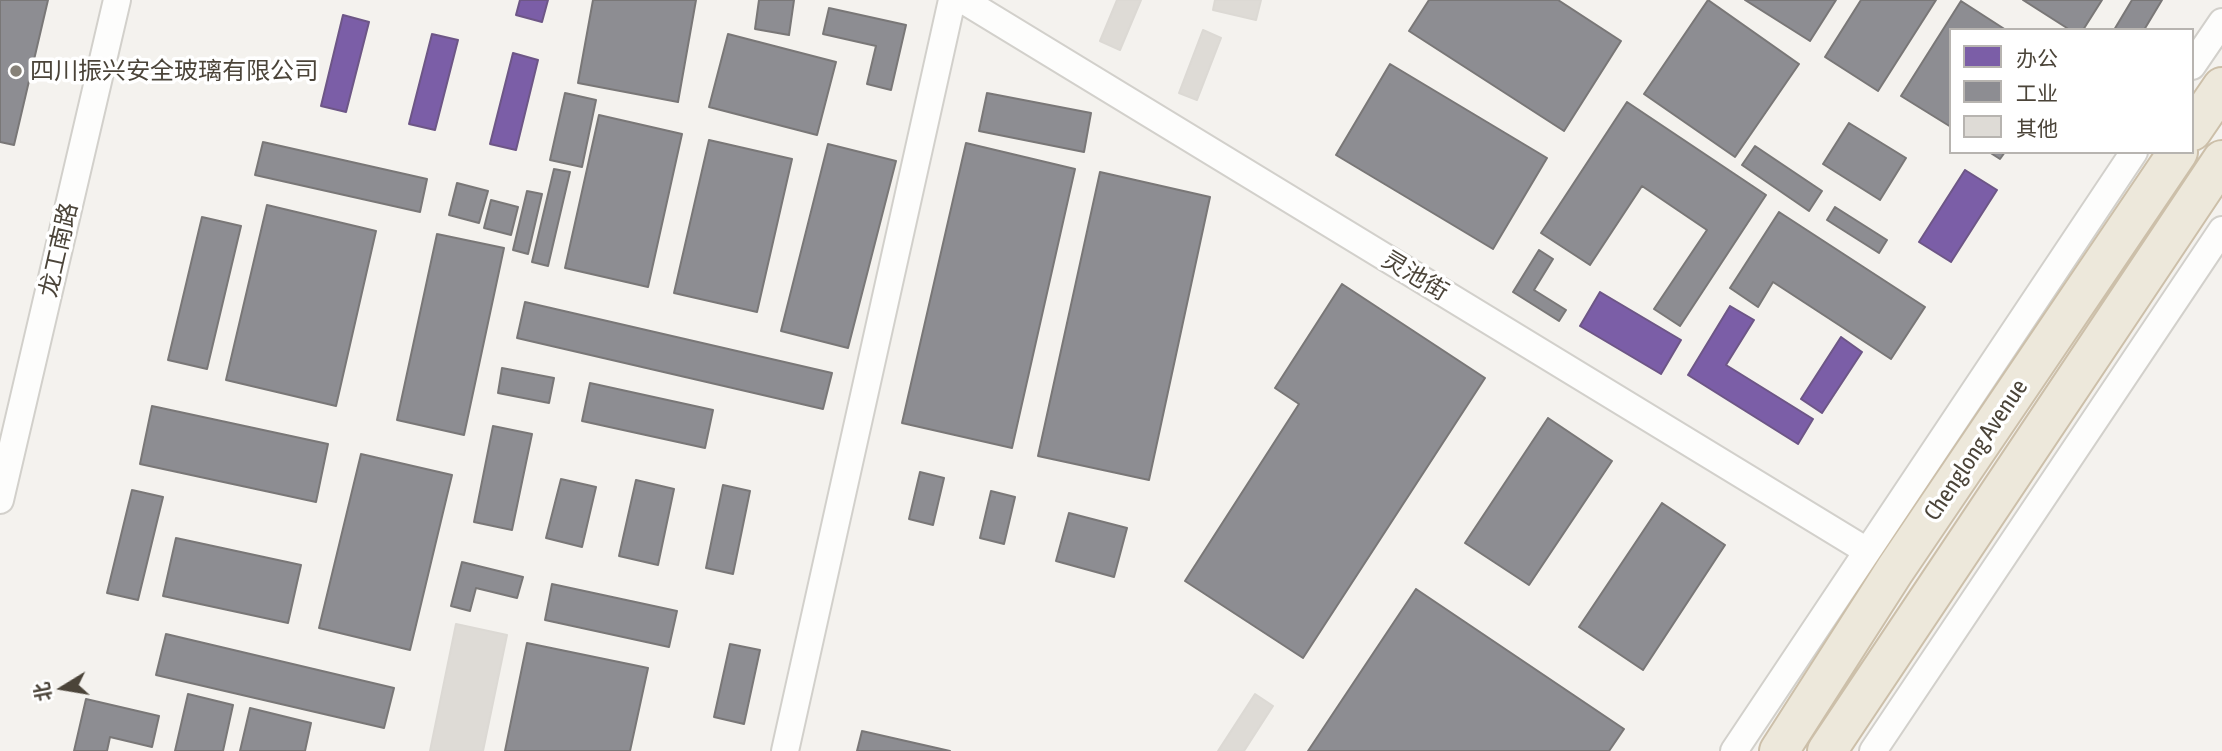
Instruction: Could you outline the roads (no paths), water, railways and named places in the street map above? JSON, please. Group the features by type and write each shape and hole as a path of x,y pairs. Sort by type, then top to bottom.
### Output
{"highway":[{"path":"2194,128 2222,87"},
{"name":"Chenglong Avenue","path":"1779,751 1895,570 2177,154"},
{"name":"Chenglong Avenue","path":"1827,751 2222,160"}],"street":[{"name":"龙工南路","path":"0,500 117,0"},
{"path":"785,751 952,0"},
{"name":"灵池街","path":"963,0 1867,551"},
{"path":"2194,63 2222,22"},
{"path":"1734,751 2133,154"},
{"path":"1874,751 2222,230"}],"place":[{"name":"四川振兴安全玻璃有限公司","path":"16,71"}]}
